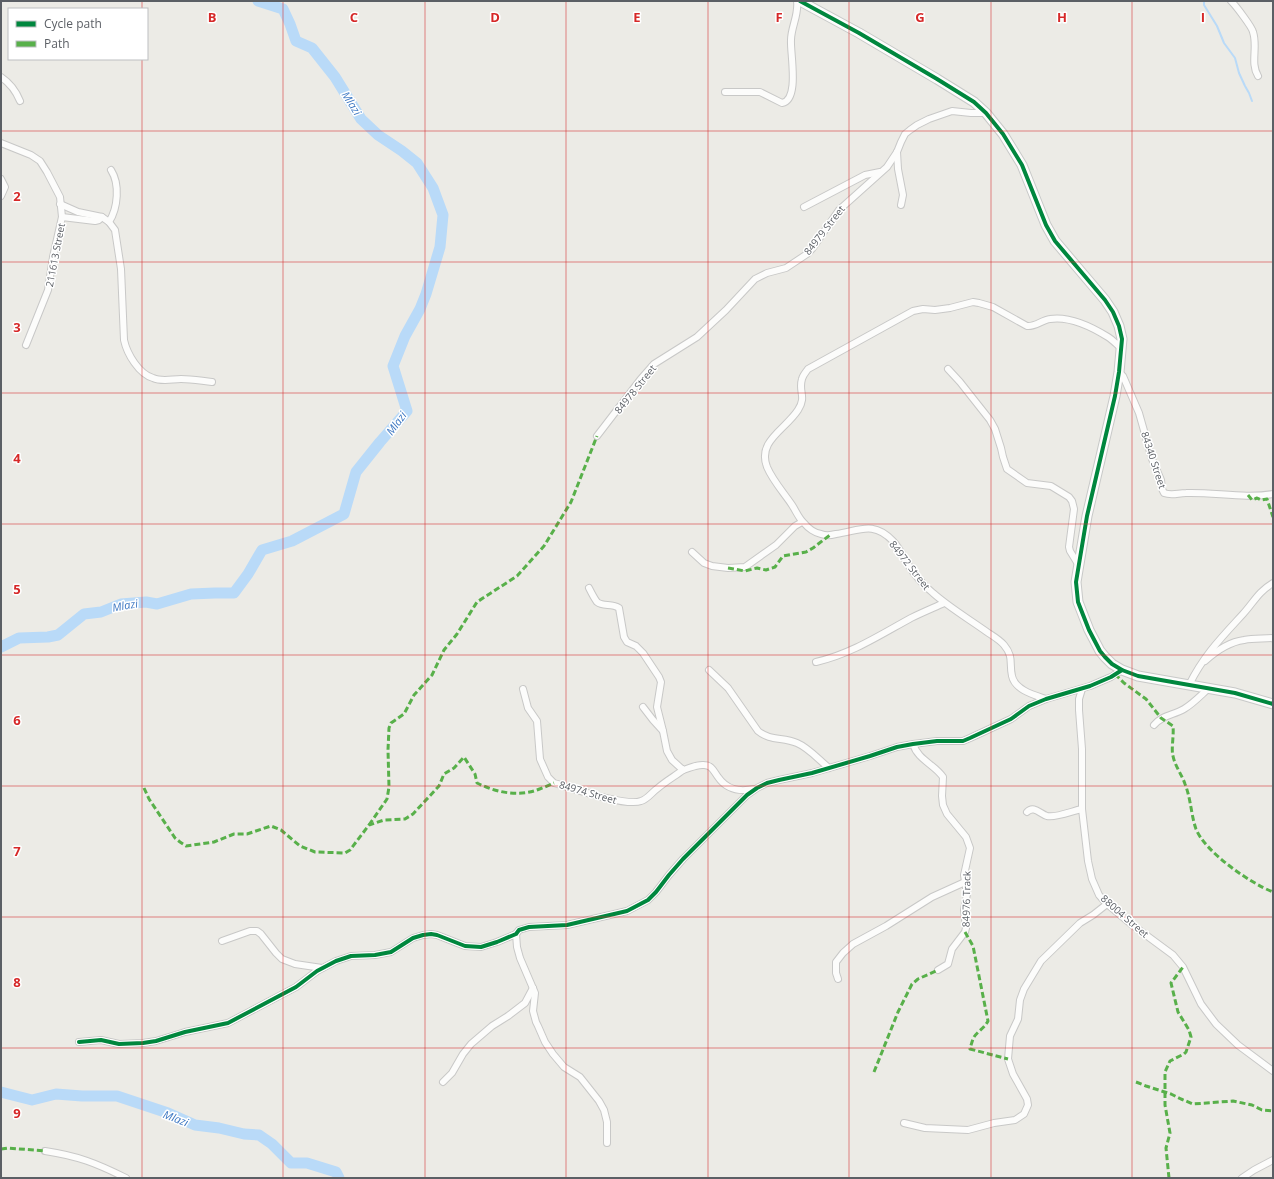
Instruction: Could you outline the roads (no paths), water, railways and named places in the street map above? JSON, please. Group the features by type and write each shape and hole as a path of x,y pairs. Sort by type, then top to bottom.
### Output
{"street":[{"path":"725,92 760,92 782,103 788,101 793,79 790,41 797,13 798,1 859,33 937,79 974,102 986,113 1003,134 1022,165 1046,225 1055,241 1105,300 1113,312 1122,339 1122,349 1115,396 1088,510 1078,564 1076,582 1078,602 1089,630 1105,657 1112,664 1122,670 1138,676 1235,693 1273,704"},
{"path":"1231,1 1253,31 1255,47 1254,65 1258,76"},
{"path":"1,77 6,80 15,90 20,101"},
{"name":"84979 Street","path":"679,348 697,337 706,329 755,279 767,273 786,268 807,254 839,210 887,167 897,152 900,142 905,134 910,130 917,125 952,110 972,113 986,113"},
{"name":"211613 Street","path":"1,143 31,155 40,161 60,197 62,217 53,257 48,290 26,345"},
{"path":"897,152 898,169 903,195 901,205"},
{"path":"109,222 114,212 116,193 116,180 111,170"},
{"path":"804,207 865,175 880,172"},
{"path":"1,179 5,187 1,196"},
{"path":"60,204 78,212 102,217 109,222 115,230 121,269 124,340 130,357 146,374 153,378 161,380 182,379 212,382"},
{"path":"62,217 95,221 102,217"},
{"path":"692,552 704,563 712,566 728,568 745,566 776,545 795,526 802,522 767,467 765,460 765,448 768,442 793,417 799,408 803,400 801,388 802,377 808,368 913,311 950,308 973,302 985,304 1027,326 1031,326 1048,319 1057,318 1080,323 1109,337 1122,349"},
{"name":"84978 Street","path":"596,436 654,364 679,348"},
{"path":"948,369 990,420 995,429 1007,469 1027,483 1051,486 1069,497 1072,501 1074,517 1069,548 1078,564"},
{"name":"84340 Street","path":"1119,372 1123,376 1139,413 1152,459 1161,480 1164,493 1171,495 1185,493 1258,496 1273,494"},
{"name":"84972 Street","path":"802,522 822,534 830,535 863,528 875,529 883,533 893,541 908,565 922,582 944,603 1003,644 1011,659 1014,681 1021,688 1046,699"},
{"path":"1189,685 1198,667 1216,643 1244,613 1256,596 1273,583"},
{"path":"589,588 598,602 619,608 625,640 640,649 657,672 661,682 657,707 667,752 672,760 683,770"},
{"path":"816,662 859,647 912,618 944,603"},
{"path":"1198,667 1210,656 1231,643 1244,640 1273,638"},
{"path":"709,670 728,688 762,734 769,738 796,742 830,768"},
{"path":"79,1042 101,1040 119,1044 143,1043 156,1041 235,1020 296,986 322,968 344,958 391,952 413,938 423,935 437,935 472,947 481,946 497,942 516,934 519,930 529,927 560,926 627,911 648,900 683,859 747,795 757,788 779,780 830,768 897,746 963,740 970,738 1011,719 1029,706 1046,699 1101,682 1122,670"},
{"path":"1154,725 1161,718 1184,709 1209,688"},
{"name":"88004 Street","path":"1082,689 1079,699 1082,749 1082,809 1088,861 1092,879 1099,895 1107,904 1141,932 1173,955 1183,967 1201,1004 1216,1024 1238,1045 1273,1071"},
{"name":"84974 Street","path":"523,690 528,708 537,721 540,759 548,777 554,783 627,803 639,802 646,799 664,783 683,770 698,765 705,765 712,768 718,778 734,789 740,791 757,788"},
{"path":"643,707 652,720 663,731"},
{"name":"84976 Track","path":"913,744 915,750 920,756 943,777 943,804 947,814 966,836 969,841 970,848 964,875 967,894 964,910 965,932 952,949 948,964 938,970"},
{"path":"1027,812 1030,809 1033,809 1048,816 1055,816 1082,809"},
{"path":"838,979 836,973 836,962 842,953 853,944 886,926 932,897 965,882"},
{"path":"904,1123 925,1128 968,1130 994,1123 1015,1120 1024,1114 1028,1105 1027,1100 1013,1074 1008,1059 1010,1036 1018,1019 1020,1000 1024,989 1041,961 1080,923 1107,904"},
{"path":"222,941 250,931 257,932 261,934 282,959 295,964 322,968"},
{"path":"516,934 520,958 533,988 535,997 533,1015 545,1042 559,1062 580,1077 599,1101 604,1110 607,1122 607,1143"},
{"path":"443,1082 452,1073 463,1054 471,1044 492,1026 508,1016 524,1003 533,988"},
{"path":"45,1151 93,1162 126,1178"},
{"path":"1242,1178 1273,1160"}],"waterway":[{"name":"Mlazi","path":"1,647 19,638 48,637 58,635 84,614 101,612 121,604 146,602 157,604 191,594 234,593 248,574 262,550 292,541 344,514 356,472 407,411 393,366 405,336 420,309 426,294 440,247 443,215 433,188 417,163 378,135 361,119 335,77 312,48 296,41 283,9 258,1"},
{"path":"1204,1 1204,5 1217,26 1224,43 1235,58 1239,73 1252,101"},
{"name":"Mlazi","path":"1,1092 32,1100 56,1094 117,1096 168,1113 195,1125 219,1128 244,1134 259,1135 272,1144 291,1163 307,1163 336,1172 339,1178"}]}
